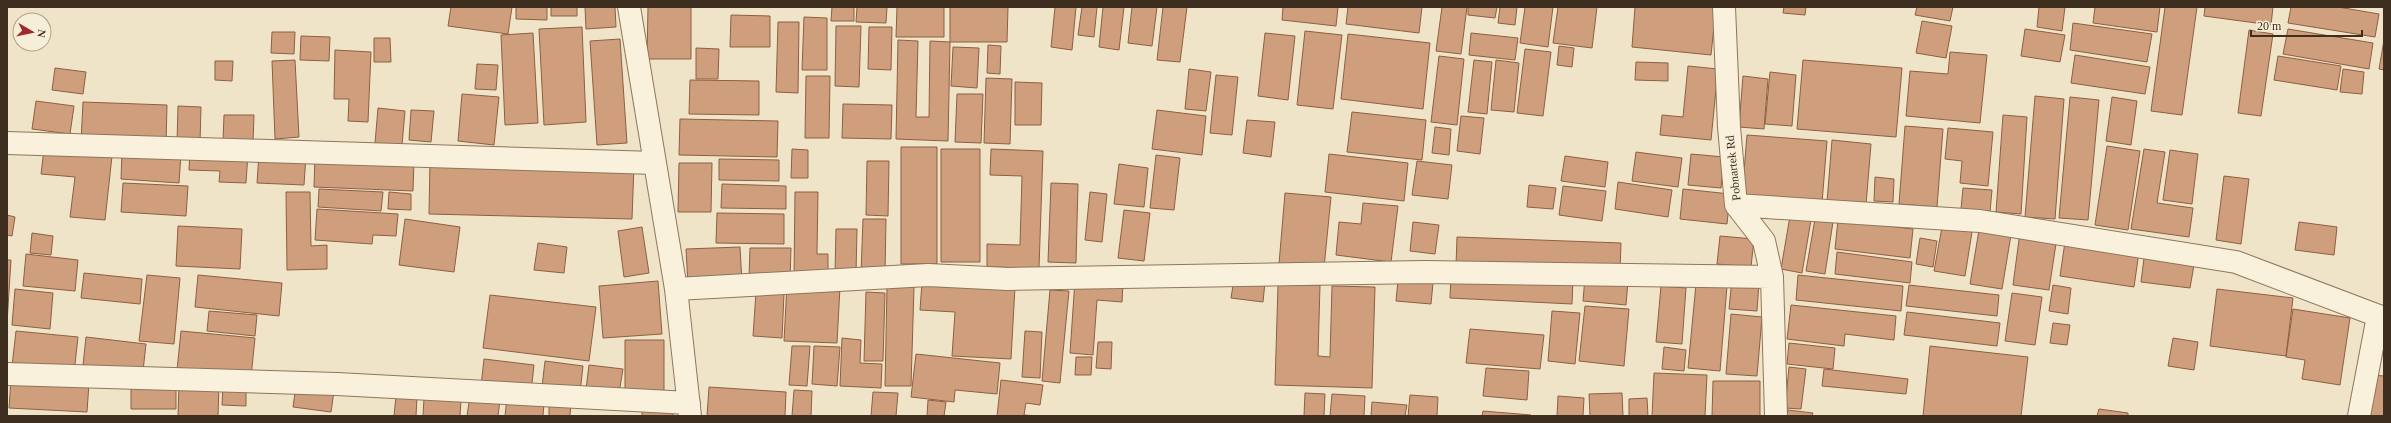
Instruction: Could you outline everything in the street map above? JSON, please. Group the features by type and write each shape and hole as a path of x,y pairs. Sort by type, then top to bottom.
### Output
{"street":[{"path":"7,374 337,384 690,409 676,289 628,7"},
{"name":"Pobnartek Rd","path":"1724,7 1728,127 1736,205 1764,242 1772,277 1776,416"},
{"path":"7,143 654,163"},
{"path":"1736,205 1980,221 2236,262 2381,317 2359,416"},
{"path":"676,289 928,275 1008,280 1425,272 1772,277"}],"building":[{"path":"451,7 512,7 508,34 448,26"},
{"path":"516,7 547,7 547,20 516,19"},
{"path":"551,7 577,7 577,16 551,16"},
{"path":"585,7 615,7 616,27 586,29"},
{"path":"648,7 691,7 691,59 647,59"},
{"path":"832,7 854,7 854,21 831,21"},
{"path":"857,7 887,7 886,23 856,22"},
{"path":"897,7 944,7 944,37 896,37"},
{"path":"950,7 1008,7 1007,42 950,42"},
{"path":"1055,7 1076,7 1072,50 1051,47"},
{"path":"1082,7 1097,7 1094,37 1078,35"},
{"path":"1103,7 1124,7 1119,50 1099,47"},
{"path":"1132,7 1157,7 1152,46 1128,43"},
{"path":"1163,7 1187,7 1180,62 1157,60"},
{"path":"1283,7 1338,7 1336,26 1282,20"},
{"path":"1348,7 1422,7 1419,33 1346,24"},
{"path":"1442,7 1467,7 1461,54 1436,51"},
{"path":"1468,7 1497,7 1495,18 1468,15"},
{"path":"1500,7 1517,7 1515,25 1498,23"},
{"path":"1525,7 1553,7 1548,47 1520,43"},
{"path":"1558,7 1597,7 1592,48 1553,43"},
{"path":"1635,7 1716,7 1711,55 1632,47"},
{"path":"1784,7 1806,7 1805,15 1783,13"},
{"path":"1917,7 1953,7 1950,21 1915,15"},
{"path":"2039,7 2065,7 2062,31 2037,27"},
{"path":"2095,7 2160,7 2157,32 2093,23"},
{"path":"2165,7 2197,7 2182,115 2151,111"},
{"path":"2205,7 2273,7 2271,25 2204,16"},
{"path":"2291,7 2338,7 2379,14 2375,37 2288,23"},
{"path":"731,15 770,16 770,47 730,47"},
{"path":"804,17 827,18 827,70 802,70"},
{"path":"1922,21 1952,26 1946,58 1916,53"},
{"path":"778,22 799,22 798,93 776,92"},
{"path":"2073,23 2152,34 2147,62 2070,50"},
{"path":"836,26 861,26 859,87 835,86"},
{"path":"582,27 586,122 544,125 539,29"},
{"path":"869,27 892,27 891,70 868,69"},
{"path":"2025,29 2065,35 2060,62 2021,56"},
{"path":"2288,29 2373,43 2369,69 2283,54"},
{"path":"2249,30 2273,34 2261,116 2238,113"},
{"path":"1305,31 1342,35 1333,109 1297,105"},
{"path":"272,32 295,32 294,54 271,53"},
{"path":"533,33 538,123 505,125 501,35"},
{"path":"1265,33 1295,36 1288,100 1258,96"},
{"path":"1471,33 1518,38 1515,60 1469,55"},
{"path":"1348,34 1430,43 1423,109 1341,99"},
{"path":"301,36 330,37 329,61 300,60"},
{"path":"374,38 390,38 391,62 374,62"},
{"path":"620,39 627,143 597,145 590,41"},
{"path":"898,40 918,41 916,117 929,117 930,41 950,42 948,141 896,139"},
{"path":"2384,40 2384,70 2379,69"},
{"path":"988,45 1001,46 1000,74 987,73"},
{"path":"1559,46 1574,48 1572,67 1557,65"},
{"path":"953,47 979,48 977,88 951,86"},
{"path":"696,48 719,49 718,79 696,79"},
{"path":"1525,49 1551,52 1543,116 1517,113"},
{"path":"335,50 371,52 368,122 348,121 349,99 334,99"},
{"path":"1950,52 1987,55 1980,123 1906,116 1910,71 1948,74"},
{"path":"2075,55 2150,67 2145,94 2071,83"},
{"path":"1439,56 1464,59 1457,125 1431,122"},
{"path":"2278,56 2341,66 2337,90 2274,80"},
{"path":"295,60 299,137 275,139 272,61"},
{"path":"1474,60 1492,62 1487,114 1468,112"},
{"path":"1496,60 1519,63 1514,112 1491,110"},
{"path":"1803,60 1902,68 1896,137 1797,129"},
{"path":"215,61 233,61 232,81 215,80"},
{"path":"1636,62 1668,63 1668,81 1635,80"},
{"path":"477,64 498,65 496,90 475,89"},
{"path":"1688,66 1718,69 1711,140 1660,135 1662,115 1683,117"},
{"path":"55,68 86,72 83,94 52,90"},
{"path":"1189,69 1211,72 1206,111 1185,109"},
{"path":"2343,69 2364,72 2362,94 2340,92"},
{"path":"1770,72 1796,75 1792,126 1765,124"},
{"path":"1216,75 1238,77 1232,135 1210,133"},
{"path":"806,76 830,76 829,138 805,138"},
{"path":"1743,76 1768,79 1764,129 1739,127"},
{"path":"986,78 1012,79 1010,144 984,143"},
{"path":"690,80 759,81 759,115 689,114"},
{"path":"1015,82 1042,83 1041,125 1015,125"},
{"path":"462,94 499,97 494,145 458,141"},
{"path":"957,94 983,94 981,143 955,142"},
{"path":"2035,96 2064,99 2055,219 2025,217"},
{"path":"2070,97 2099,100 2088,220 2059,218"},
{"path":"2112,97 2137,101 2131,145 2106,141"},
{"path":"36,101 74,106 70,134 32,129"},
{"path":"83,102 167,105 166,145 81,142"},
{"path":"843,104 892,105 891,139 842,138"},
{"path":"178,106 201,107 200,143 177,142"},
{"path":"378,108 405,111 402,145 375,143"},
{"path":"411,110 434,111 431,142 409,140"},
{"path":"1157,110 1206,116 1202,155 1152,149"},
{"path":"1352,112 1426,120 1422,160 1347,152"},
{"path":"224,115 254,115 253,143 223,141"},
{"path":"2003,115 2027,117 2021,214 1996,212"},
{"path":"1461,116 1484,118 1480,154 1457,151"},
{"path":"680,119 778,121 777,157 679,155"},
{"path":"1247,120 1275,122 1271,157 1243,153"},
{"path":"1905,126 1943,129 1937,207 1899,204"},
{"path":"1435,127 1451,129 1449,155 1432,153"},
{"path":"1948,128 1993,132 1988,186 1960,183 1962,161 1945,159"},
{"path":"1747,135 1827,141 1822,203 1742,196"},
{"path":"1832,140 1871,144 1866,205 1827,202"},
{"path":"2107,146 2140,151 2128,230 2095,225"},
{"path":"901,147 937,147 937,264 901,264"},
{"path":"44,149 112,156 105,220 70,217 75,177 41,174"},
{"path":"792,149 808,150 808,178 791,178"},
{"path":"941,149 980,149 980,262 941,262"},
{"path":"991,149 1043,151 1039,268 987,267 987,244 1020,245 1022,176 990,175"},
{"path":"2144,149 2165,152 2157,203 2193,208 2189,237 2131,229"},
{"path":"190,150 248,153 246,183 219,182 220,171 189,170"},
{"path":"2170,150 2198,154 2192,204 2163,200"},
{"path":"122,151 181,154 179,183 121,179"},
{"path":"1636,152 1682,158 1678,187 1632,181"},
{"path":"259,153 306,155 304,185 257,183"},
{"path":"1329,154 1408,163 1404,201 1325,192"},
{"path":"1691,154 1724,157 1721,188 1688,185"},
{"path":"1156,155 1180,158 1174,210 1150,208"},
{"path":"315,156 414,160 413,191 314,187"},
{"path":"1565,156 1608,162 1605,187 1561,181"},
{"path":"719,159 779,160 779,181 719,180"},
{"path":"430,160 634,165 632,219 429,214"},
{"path":"867,161 889,161 888,216 866,215"},
{"path":"1417,161 1452,165 1448,199 1412,195"},
{"path":"679,163 712,163 711,212 678,212"},
{"path":"1119,164 1148,168 1144,207 1114,204"},
{"path":"2224,176 2249,179 2241,244 2216,240"},
{"path":"1875,177 1894,179 1893,202 1874,201"},
{"path":"1618,182 1672,190 1668,217 1615,209"},
{"path":"123,183 188,186 186,216 121,212"},
{"path":"1051,183 1078,184 1076,263 1048,262"},
{"path":"722,184 786,186 786,209 721,208"},
{"path":"1529,185 1556,188 1553,209 1527,207"},
{"path":"1563,186 1606,191 1602,221 1559,215"},
{"path":"1963,188 1992,190 1990,212 1961,209"},
{"path":"319,189 383,192 381,211 318,207"},
{"path":"1683,189 1730,194 1727,224 1680,219"},
{"path":"286,192 310,192 311,246 327,245 327,269 287,270"},
{"path":"389,192 411,194 411,210 388,209"},
{"path":"795,192 818,192 817,254 828,254 828,279 794,278"},
{"path":"1090,192 1107,194 1102,242 1085,240"},
{"path":"1285,193 1331,197 1324,268 1279,264"},
{"path":"1363,203 1398,206 1391,262 1336,255 1339,222 1361,224"},
{"path":"317,209 398,214 396,236 373,235 372,244 315,240"},
{"path":"1124,210 1150,213 1144,261 1118,258"},
{"path":"717,213 784,214 784,244 716,243"},
{"path":"7,215 15,217 12,236 7,235"},
{"path":"1790,216 1811,220 1802,273 1781,269"},
{"path":"405,219 460,227 454,272 399,265"},
{"path":"863,219 886,219 885,274 861,273"},
{"path":"1815,219 1833,222 1825,274 1806,271"},
{"path":"1838,220 1913,229 1910,258 1835,249"},
{"path":"1413,222 1439,225 1435,254 1410,251"},
{"path":"2299,222 2337,227 2334,255 2295,250"},
{"path":"178,226 242,229 240,269 176,266"},
{"path":"642,227 649,273 624,277 618,231"},
{"path":"1942,227 1972,232 1965,276 1934,271"},
{"path":"836,229 857,229 856,274 835,274"},
{"path":"1979,230 2011,235 2002,289 1970,284"},
{"path":"2020,232 2057,237 2049,290 2013,285"},
{"path":"32,233 53,236 51,255 30,253"},
{"path":"1720,236 1754,239 1751,267 1717,264"},
{"path":"1457,237 1621,243 1620,272 1456,266"},
{"path":"1920,238 1937,241 1933,267 1916,264"},
{"path":"2065,242 2139,252 2134,287 2060,276"},
{"path":"538,243 567,247 564,273 534,270"},
{"path":"740,247 742,283 688,285 686,249"},
{"path":"750,248 791,248 790,280 749,279"},
{"path":"1837,252 1912,262 1910,283 1835,274"},
{"path":"26,254 78,260 75,291 23,286"},
{"path":"2144,258 2194,265 2190,288 2141,282"},
{"path":"7,260 11,260 7,323"},
{"path":"84,273 142,279 140,304 81,298"},
{"path":"1451,274 1573,279 1572,304 1450,298"},
{"path":"147,275 180,278 174,344 139,341"},
{"path":"198,275 282,283 279,316 195,307"},
{"path":"1798,275 1903,286 1901,311 1796,300"},
{"path":"1585,277 1628,281 1626,305 1583,301"},
{"path":"1234,279 1265,282 1263,302 1231,298"},
{"path":"1732,279 1759,282 1757,311 1729,309"},
{"path":"1075,280 1123,282 1122,302 1097,300 1093,355 1070,353"},
{"path":"1398,280 1433,283 1431,304 1396,301"},
{"path":"658,281 662,334 603,338 599,286"},
{"path":"922,282 1015,287 1011,359 952,356 955,312 920,310"},
{"path":"787,284 840,287 837,343 784,341"},
{"path":"1696,284 1727,286 1720,371 1688,368"},
{"path":"1278,285 1320,285 1318,356 1330,357 1332,286 1375,287 1372,388 1275,385"},
{"path":"1909,285 1999,295 1997,316 1906,306"},
{"path":"2053,285 2071,288 2068,314 2049,311"},
{"path":"1661,286 1686,288 1682,344 1656,342"},
{"path":"887,287 914,287 911,386 885,386"},
{"path":"15,289 53,293 50,329 12,325"},
{"path":"2217,289 2293,298 2286,356 2210,346"},
{"path":"1050,290 1069,291 1060,383 1042,381"},
{"path":"756,292 784,294 782,338 753,336"},
{"path":"866,292 885,293 883,361 864,361"},
{"path":"2012,293 2042,297 2035,345 2005,341"},
{"path":"490,295 596,307 589,361 483,348"},
{"path":"1791,305 1896,316 1894,340 1845,334 1844,346 1787,339"},
{"path":"1585,306 1629,309 1624,366 1579,361"},
{"path":"2293,309 2350,318 2340,385 2302,379 2305,360 2286,357"},
{"path":"209,311 257,315 255,336 207,331"},
{"path":"1552,311 1580,313 1575,364 1548,361"},
{"path":"1907,312 2000,323 1997,346 1904,335"},
{"path":"1731,314 1762,317 1757,376 1726,374"},
{"path":"2053,323 2070,325 2067,345 2050,343"},
{"path":"1470,329 1544,335 1540,369 1466,363"},
{"path":"16,331 78,337 74,373 12,366"},
{"path":"181,331 255,338 251,377 177,370"},
{"path":"1025,331 1042,332 1040,378 1022,377"},
{"path":"86,337 146,344 143,371 83,365"},
{"path":"842,338 861,340 860,363 882,364 881,388 840,386"},
{"path":"2173,338 2198,342 2194,370 2168,366"},
{"path":"625,340 664,340 664,393 625,394"},
{"path":"1098,342 1112,342 1111,369 1096,368"},
{"path":"1789,343 1835,348 1833,369 1787,364"},
{"path":"792,346 810,346 807,386 789,385"},
{"path":"814,346 840,347 837,386 812,384"},
{"path":"1930,346 2028,357 2021,416 1923,416"},
{"path":"1664,347 1686,350 1684,371 1662,369"},
{"path":"916,354 1000,363 997,394 955,390 954,402 911,397"},
{"path":"1076,357 1092,357 1091,375 1075,375"},
{"path":"484,359 534,365 531,392 481,386"},
{"path":"545,361 583,366 580,392 542,387"},
{"path":"589,365 623,369 619,393 586,389"},
{"path":"1789,367 1806,369 1801,409 1785,408"},
{"path":"1486,368 1529,371 1527,400 1483,396"},
{"path":"1824,369 1908,379 1906,394 1822,386"},
{"path":"1654,373 1707,375 1705,416 1652,416"},
{"path":"2373,375 2384,376 2384,416 2366,416"},
{"path":"11,379 89,383 87,412 9,408"},
{"path":"1001,380 1043,385 1040,405 1026,403 1024,415 1039,416 997,416"},
{"path":"131,381 176,381 176,409 131,409"},
{"path":"1713,381 1760,381 1760,416 1712,416"},
{"path":"179,384 219,385 218,416 178,416"},
{"path":"223,384 246,384 246,406 222,405"},
{"path":"296,386 334,391 331,412 293,407"},
{"path":"709,387 786,392 785,416 707,416"},
{"path":"794,390 812,391 811,416 792,416"},
{"path":"873,392 898,393 896,416 871,416"},
{"path":"1305,393 1325,394 1324,416 1304,416"},
{"path":"1622,393 1623,416 1590,416 1589,394"},
{"path":"1332,394 1365,396 1364,416 1330,416"},
{"path":"1410,395 1438,397 1437,416 1408,416"},
{"path":"396,396 417,397 416,416 394,416"},
{"path":"470,396 500,400 498,416 467,416"},
{"path":"1558,396 1584,398 1583,416 1557,416"},
{"path":"424,398 461,401 460,416 423,416"},
{"path":"507,398 544,403 543,416 505,416"},
{"path":"1647,398 1648,416 1629,416 1629,399"},
{"path":"928,400 946,402 944,416 927,416"},
{"path":"549,402 571,403 570,416 549,416"},
{"path":"1372,402 1407,405 1405,416 1371,416"},
{"path":"642,408 673,409 673,416 642,416"},
{"path":"2099,409 2128,413 2128,416 2097,416"},
{"path":"1788,410 1813,413 1812,416 1787,416"},
{"path":"1483,411 1531,415 1531,416 1482,416"}]}
